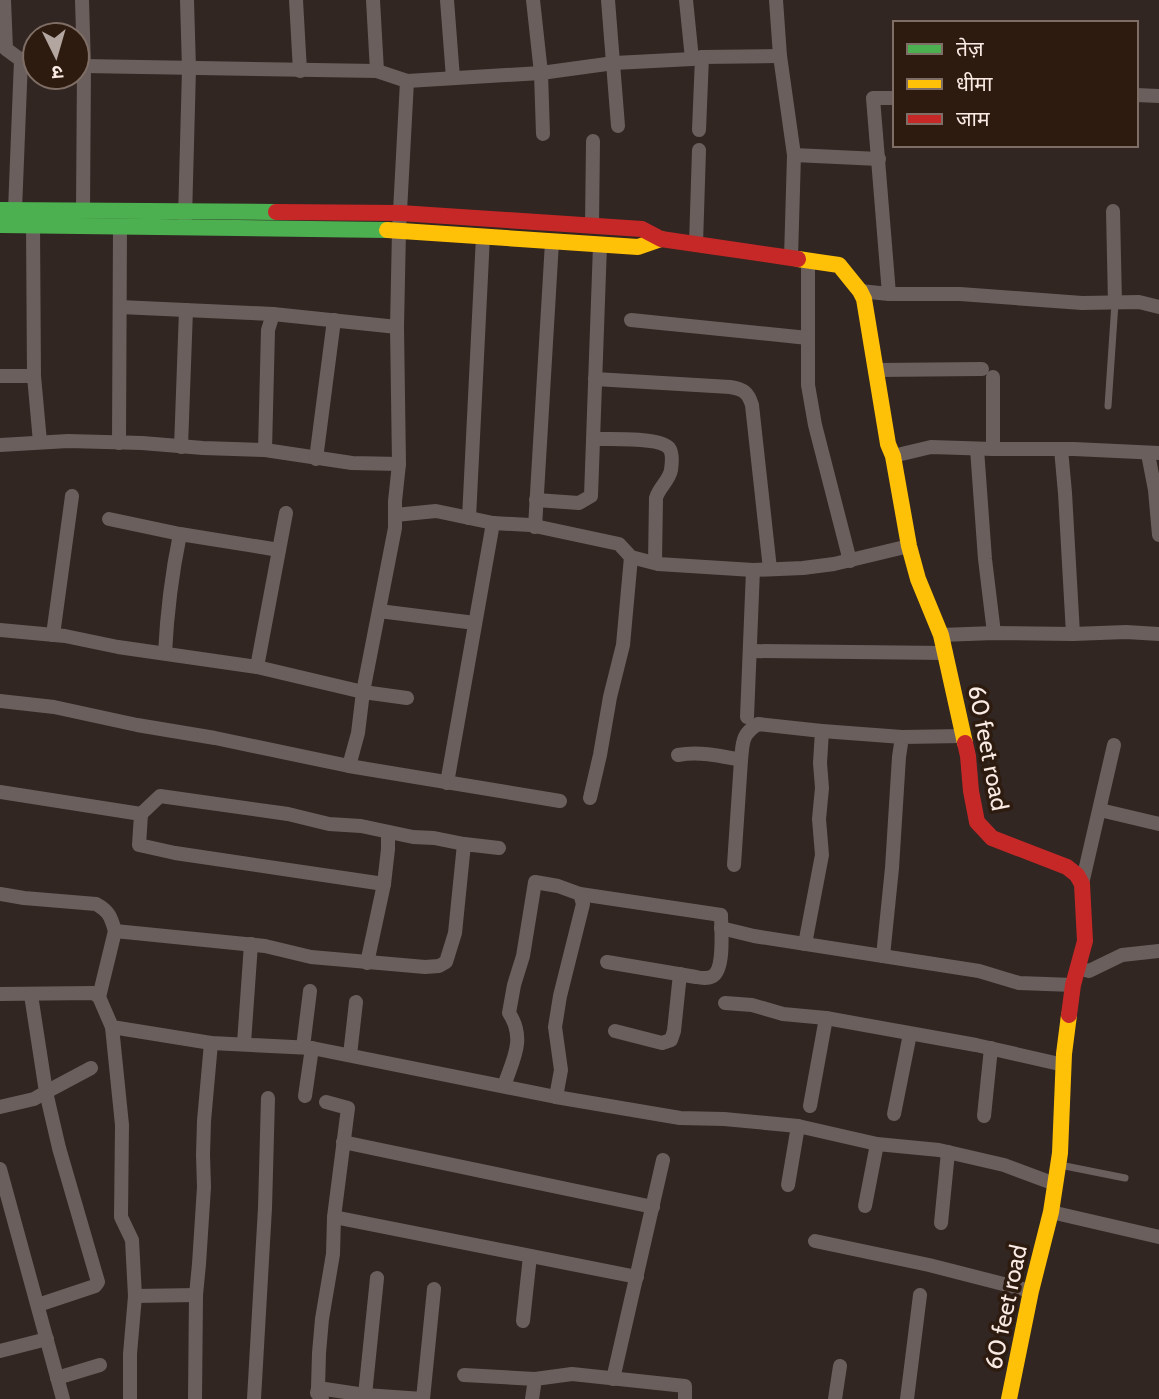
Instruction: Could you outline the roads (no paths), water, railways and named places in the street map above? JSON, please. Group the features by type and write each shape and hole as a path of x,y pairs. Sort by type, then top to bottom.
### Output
{"street":[{"path":"4,0 6,49 21,60 7,210 83,210 638,247 661,239"},
{"path":"82,0 83,21"},
{"path":"185,218 189,69 187,0"},
{"path":"296,0 300,71"},
{"path":"373,0 377,71"},
{"path":"447,0 453,78"},
{"path":"533,0 541,73 543,134"},
{"path":"608,0 618,126"},
{"path":"685,0 697,58 699,130"},
{"path":"776,0 780,56 794,155 791,258"},
{"path":"91,66 377,71 407,80 541,73 614,63 780,56"},
{"path":"349,766 358,733 363,692 395,528 399,464 399,230 407,80"},
{"path":"83,210 84,91"},
{"path":"1138,95 1159,96"},
{"path":"889,294 873,98 893,98"},
{"path":"592,226 593,141"},
{"path":"696,244 699,150"},
{"path":"794,155 879,159"},
{"path":"1113,211 1115,303"},
{"path":"0,225 120,226 185,218 400,213 642,229 661,239 808,261 808,385 815,425 850,561"},
{"path":"33,225 34,376 40,442"},
{"path":"119,443 120,226"},
{"path":"469,517 483,236"},
{"path":"535,527 552,242"},
{"path":"536,500 579,503 591,496 600,245"},
{"name":"60 feet road","path":"808,261 839,265 864,299 888,444 893,456 909,546 918,579 946,653 968,756 977,822 992,838 1067,867 1077,875 1082,884 1085,941 1073,985 1064,1065 1058,1164 1051,1212 1031,1291 1009,1399"},
{"path":"860,291 889,294 960,294 1082,303 1139,303 1159,307"},
{"path":"120,307 273,314 397,327"},
{"path":"181,447 186,310"},
{"path":"265,450 268,330 273,314"},
{"path":"316,458 334,320"},
{"path":"631,320 808,338"},
{"path":"877,370 988,373 993,449"},
{"path":"0,376 34,376"},
{"path":"595,379 730,387 745,391 752,405 770,569"},
{"path":"594,439 653,441 663,443 671,452 671,469 656,498 655,563"},
{"path":"0,445 40,442 119,443 265,450 352,463 399,464"},
{"path":"893,456 931,447 1154,453 1159,535"},
{"path":"977,449 985,559 994,633"},
{"path":"1061,449 1073,634"},
{"path":"53,635 72,496"},
{"path":"395,514 436,510 493,523 535,527 619,544 631,557 655,563 753,570 824,566 909,546"},
{"path":"257,667 285,513"},
{"path":"109,519 279,550"},
{"path":"447,783 493,523"},
{"path":"164,653 180,534"},
{"path":"590,798 623,645 631,557"},
{"path":"747,718 753,570"},
{"path":"379,611 475,623"},
{"path":"0,630 65,636 118,647 257,667 363,692 407,698"},
{"path":"941,635 1126,632 1159,634"},
{"path":"750,651 946,653"},
{"path":"0,701 54,706 349,766 559,802"},
{"path":"734,865 743,737 758,724 902,737 963,736"},
{"path":"805,944 822,855 819,819 822,731"},
{"path":"883,956 902,737"},
{"path":"1082,884 1114,745"},
{"path":"678,755 688,753 741,760"},
{"path":"0,792 141,814"},
{"path":"384,884 188,855 139,845 141,814 160,796 288,814 329,824 361,826 413,837 499,848"},
{"path":"1100,810 1159,824"},
{"path":"367,962 384,884 388,832"},
{"path":"115,931 251,944 310,957 439,966 446,962 455,933 464,844"},
{"path":"504,1086 519,1042 516,1023 509,1013 523,956 535,882 580,894 721,915 721,960 713,976 706,978 607,962"},
{"path":"0,894 96,904 106,909 115,931 99,997"},
{"path":"556,1097 561,1070 555,1027 582,909 580,894"},
{"path":"721,928 754,936 979,971 1019,983 1073,985"},
{"path":"244,1043 251,944"},
{"path":"1078,968 1089,971 1122,955 1159,951"},
{"path":"615,1031 662,1043 671,1040 680,974"},
{"path":"305,1096 310,991"},
{"path":"0,994 93,993 99,997 111,1027 122,1125 121,1217 132,1241 135,1296 130,1354 130,1399"},
{"path":"31,995 46,1092 59,1148 98,1282 95,1286 38,1305"},
{"path":"351,1055 356,1002"},
{"path":"725,1003 752,1005 783,1014 826,1018 990,1048 1064,1065"},
{"path":"810,1106 826,1018"},
{"path":"111,1027 211,1042 307,1047 556,1097 680,1118 798,1126 877,1144 948,1152 1004,1165 1055,1184"},
{"path":"894,1114 910,1034"},
{"path":"195,1399 196,1294 202,1232 204,1121 211,1042"},
{"path":"984,1116 990,1048"},
{"path":"0,1107 34,1099 91,1068"},
{"path":"254,1399 265,1208 268,1098"},
{"path":"326,1102 348,1108 334,1217 333,1254 321,1331 318,1395 423,1399 434,1289"},
{"path":"788,1185 798,1126"},
{"path":"343,1142 653,1207"},
{"path":"865,1206 877,1144"},
{"path":"941,1223 948,1152"},
{"path":"613,1378 663,1160"},
{"path":"0,1169 63,1399"},
{"path":"1051,1212 1159,1237"},
{"path":"334,1217 637,1277"},
{"path":"815,1241 929,1265 1031,1291"},
{"path":"523,1321 530,1256"},
{"path":"365,1395 377,1278"},
{"path":"135,1296 196,1294"},
{"path":"906,1399 920,1295"},
{"path":"0,1350 47,1339"},
{"path":"57,1378 100,1365"},
{"path":"835,1399 840,1366"},
{"path":"464,1375 535,1379 572,1374 613,1378 685,1386 685,1399"},
{"path":"532,1399 535,1379"}],"lane":[{"path":"1108,407 1115,303"},
{"path":"1058,1164 1125,1178"}]}
